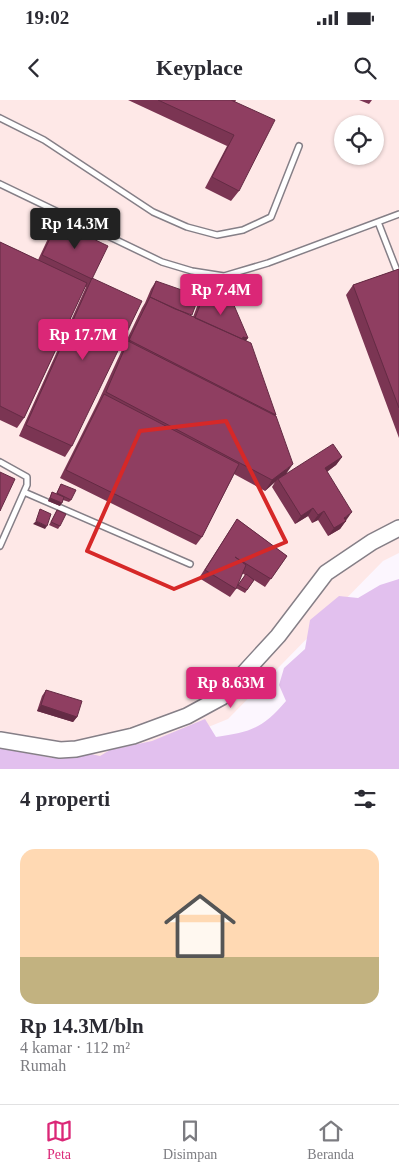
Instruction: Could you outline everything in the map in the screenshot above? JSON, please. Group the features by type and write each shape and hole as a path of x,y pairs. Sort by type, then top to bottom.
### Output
{"main road":[{"path":"0,740 60,750 76,749 133,736 187,716 222,697 229,690 278,636 326,573 372,542 399,528"}],"lane":[{"path":"0,118 44,140 153,212 187,227 217,235 243,230 271,217 299,146"},
{"path":"0,184 162,262 192,271 224,276 268,263 399,214"},
{"path":"378,222 399,276"},
{"path":"0,462 27,477 24,492 0,546"},
{"path":"24,492 190,564"}],"highlighted area":[{"path":"226,421 286,542 174,589 87,551 140,431"}],"shaded area":[{"path":"0,100 399,100 399,553 383,561 228,719 105,769 0,762"},
{"path":"399,579 399,769 0,769 0,748 52,758 91,754 100,756 110,750 152,741 205,719 216,737 247,731 256,727 270,717 286,701 279,685 284,668 305,649 310,620 339,596 358,598 380,585"}],"building":[{"path":"158,100 231,100 275,120 239,191 212,177 234,135"},
{"path":"58,222 108,246 92,279 42,255"},
{"path":"0,242 87,283 24,418 0,406"},
{"path":"399,269 399,408 353,285"},
{"path":"92,278 142,301 72,446 26,425"},
{"path":"156,281 199,296 192,315 150,297"},
{"path":"204,295 233,303 248,338 243,337 242,339 195,318"},
{"path":"150,297 251,343 276,415 129,340"},
{"path":"128,341 276,416 293,464 272,480 106,392"},
{"path":"104,394 239,464 202,537 66,470"},
{"path":"333,444 342,457 325,468 352,512 344,518 346,521 334,528 324,511 318,515 313,508 301,516 278,479"},
{"path":"0,472 15,479 0,511"},
{"path":"61,484 76,490 71,500 57,493"},
{"path":"52,492 64,497 62,503 50,498"},
{"path":"40,509 51,514 47,526 36,521"},
{"path":"57,510 66,514 60,526 51,522"},
{"path":"237,519 287,556 271,579 235,557 246,565 236,589 205,570"},
{"path":"246,574 254,580 247,590 238,585"},
{"path":"46,690 82,701 77,717 41,705"}]}
